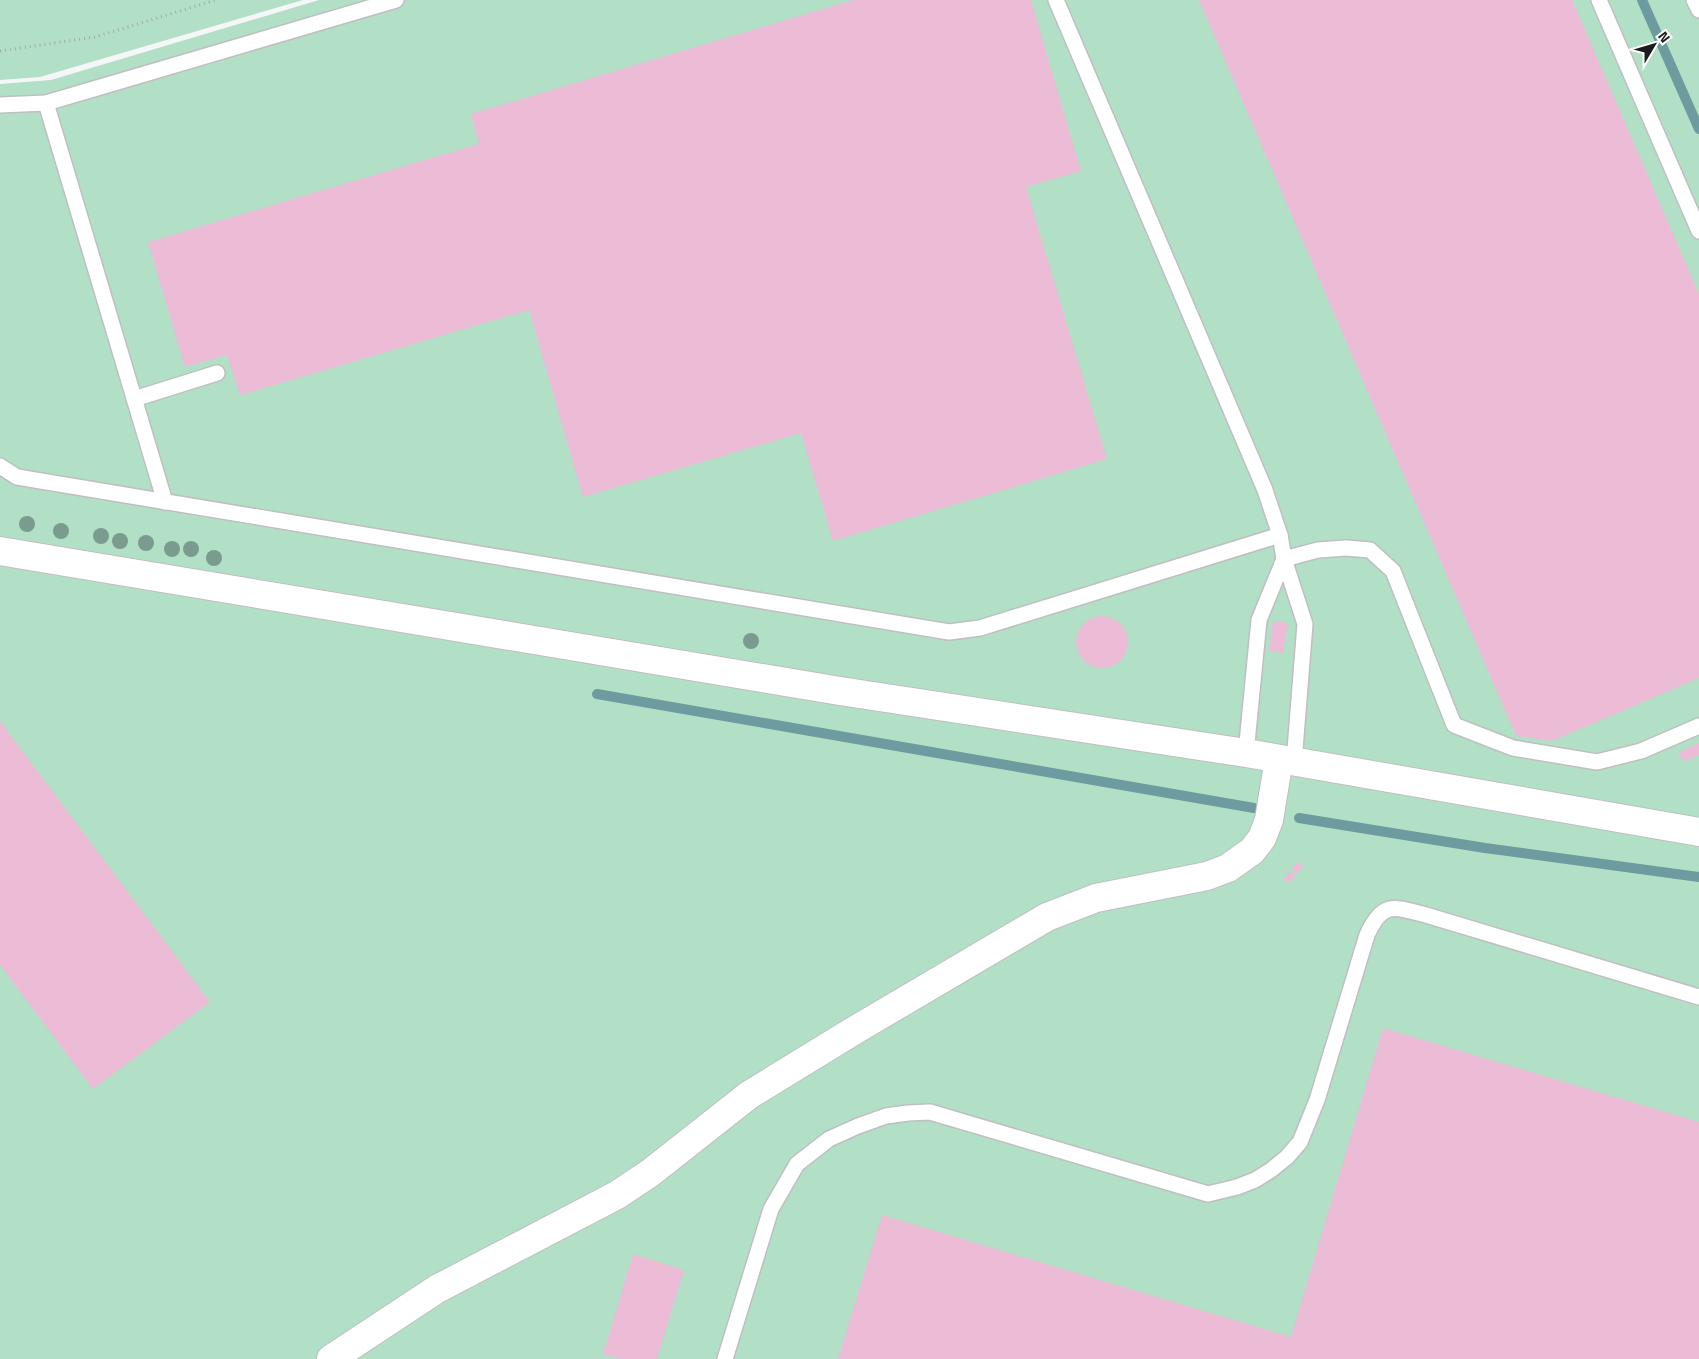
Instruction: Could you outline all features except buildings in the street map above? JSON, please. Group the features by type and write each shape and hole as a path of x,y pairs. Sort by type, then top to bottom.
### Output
{"street":[{"path":"0,551 840,691 1246,753 1699,832"},
{"path":"331,1359 437,1289 617,1195 650,1173 749,1095 1047,917 1096,898 1207,876 1228,868 1241,860 1252,851 1266,830 1287,760"}],"lane":[{"path":"0,105 46,103 396,0"},
{"path":"1056,0 1265,490 1280,535 1284,559 1305,624 1287,760"},
{"path":"1598,0 1699,231"},
{"path":"1694,0 1699,10"},
{"path":"46,103 165,502"},
{"path":"134,399 217,373"},
{"path":"0,466 17,477 949,632 980,628 1280,535"},
{"path":"1284,559 1318,550 1346,548 1370,550 1393,571 1454,725 1512,748 1597,762 1641,751 1699,726"},
{"path":"1246,753 1258,620 1284,559"},
{"path":"725,1359 771,1209 796,1164 829,1139 886,1116 930,1112 1208,1194 1237,1187 1255,1180 1271,1170 1287,1157 1300,1142 1317,1100 1367,935 1373,921 1383,911 1390,908 1399,908 1699,997"}],"path":[{"path":"0,51 95,37 216,0"}],"green space":[{"path":"0,0 303,0 40,77 0,80"},
{"path":"319,0 1699,0 1699,1359 0,1359 0,84 51,80"}],"waterway":[{"path":"1642,0 1699,129"},
{"path":"597,694 1254,808"},
{"path":"1299,818 1485,848 1699,877"}]}
